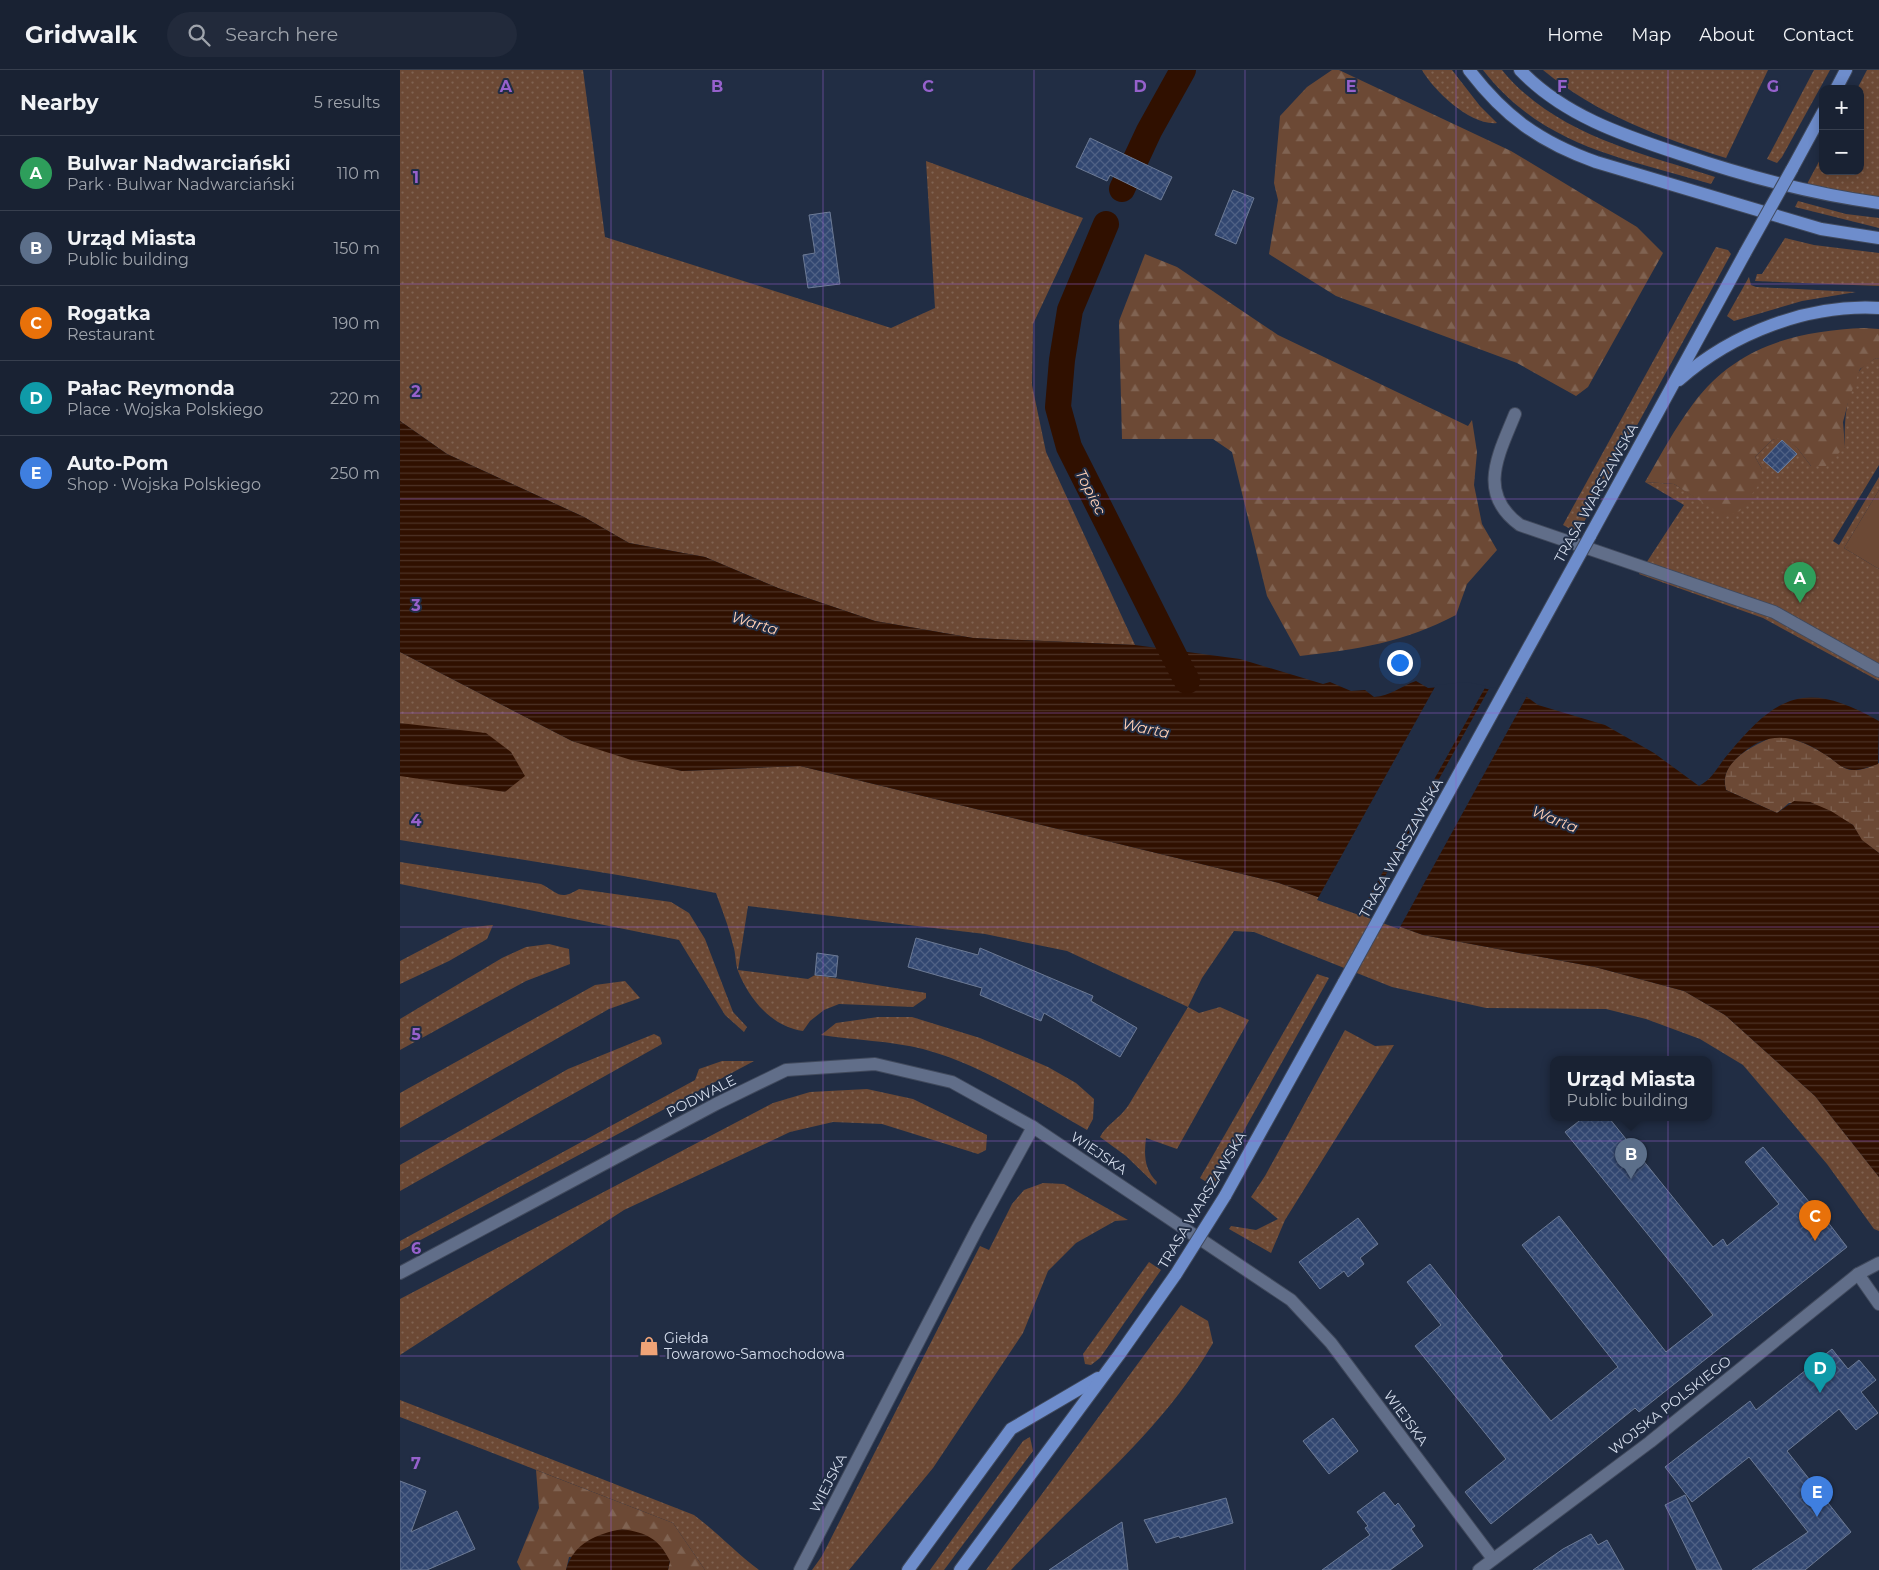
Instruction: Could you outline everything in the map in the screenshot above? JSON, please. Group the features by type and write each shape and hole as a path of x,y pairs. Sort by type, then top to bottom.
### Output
{"main road":[{"path":"1469,70 1489,95 1509,115 1546,142 1566,151 1596,162 1821,229 1879,238"},
{"path":"1520,70 1554,100 1616,132 1720,168 1831,197 1879,203"},
{"path":"1838,85 1846,70"},
{"name":"TRASA WARSZAWSKA","path":"960,1570 1176,1274 1225,1196 1819,119"},
{"path":"1672,387 1685,374 1727,347 1775,324 1798,316 1831,309 1879,308"},
{"path":"908,1570 1011,1429 1104,1374"}],"street":[{"path":"1516,414 1496,462 1494,480 1502,505 1510,517 1520,525 1774,612 1879,671"},
{"name":"PODWALE","path":"400,1273 716,1104 786,1070 875,1064 952,1082 1033,1127"},
{"name":"WIEJSKA","path":"800,1570 977,1229 1033,1127 1291,1300 1331,1343 1493,1559"},
{"name":"WOJSKA POLSKIEGO","path":"1479,1570 1650,1442 1858,1274 1879,1263"},
{"path":"1858,1274 1879,1304"}],"green space":[{"path":"400,70 583,70 605,237 891,328 935,308 926,161 1083,218 1033,324 1032,385 1046,452 1135,645 973,638 875,621 778,588 705,557 629,543 584,517 447,454 400,421"},
{"path":"1332,70 1339,70 1511,151 1637,227 1663,253 1588,387 1576,396 1517,363 1336,296 1269,254 1278,200 1274,183 1280,116 1307,87"},
{"path":"1422,70 1452,70 1480,106 1497,123 1476,119 1454,106 1435,88"},
{"path":"1483,70 1502,70 1523,92 1547,110 1572,126 1600,139 1715,177 1711,184 1616,157 1587,146 1559,133 1532,117 1506,96"},
{"path":"1543,70 1768,70 1726,158 1677,142 1607,112 1563,86"},
{"path":"1814,70 1830,70 1822,85 1819,85 1819,90 1782,157 1777,163 1767,159"},
{"path":"1867,70 1879,70 1879,197 1861,196 1807,184 1819,162 1819,175 1864,175 1864,85 1859,85"},
{"path":"1798,201 1846,214 1879,218 1879,228 1795,207"},
{"path":"1785,238 1814,245 1879,253 1879,286 1755,281 1757,274 1762,274"},
{"path":"1716,247 1728,250 1731,254 1578,533 1563,525"},
{"path":"1145,254 1177,267 1278,335 1468,426 1472,420 1477,452 1474,485 1482,524 1497,550 1467,584 1456,615 1418,632 1361,648 1300,656 1267,596 1232,452 1213,439 1122,439 1119,321"},
{"path":"1749,277 1751,285 1756,287 1856,292 1802,301 1734,321 1727,316"},
{"path":"1864,328 1879,329 1879,359 1876,358 1860,369 1843,422 1845,447 1826,466 1811,466 1798,449 1784,437 1772,440 1755,457 1762,469 1760,483 1740,511 1725,517 1674,484 1645,482 1674,432 1693,404 1710,384 1728,368 1748,355 1769,345 1791,338 1815,333"},
{"path":"1876,358 1879,359 1879,465 1833,541 1839,545 1879,477 1879,490 1844,548 1879,569 1879,681 1763,618 1639,574 1684,505 1645,482 1674,484 1708,505 1762,469 1755,457 1772,440 1784,436 1798,449 1811,466 1845,447 1845,428 1849,397 1855,378 1861,368"},
{"path":"1879,490 1879,569 1844,548"},
{"path":"400,652 572,741 682,771 800,766 1279,883 1423,935 1595,967 1684,991 1725,1015 1815,1096 1879,1177 1879,1231 1874,1229 1827,1164 1743,1065 1700,1039 1646,1019 1606,1009 1486,1008 1392,987 1254,932 1234,931 1202,978 1188,1007 1067,951 985,934 748,906 738,970 808,979 815,975 926,993 926,998 913,1007 839,1004 824,1010 810,1021 803,1031 781,1024 763,1010 748,992 737,968 734,948 716,893 618,875 400,840"},
{"path":"1774,736 1796,740 1810,746 1848,769 1868,768 1879,763 1879,853 1861,840 1853,825 1810,802 1789,803 1777,813 1726,790 1727,770 1732,763 1747,750"},
{"path":"400,862 541,884 563,895 579,889 671,902 689,913 705,939 733,1012 747,1027 744,1032 725,1015 679,940 400,884"},
{"path":"493,925 487,939 449,961 400,984 400,961 463,928"},
{"path":"549,944 569,949 570,964 526,981 400,1050 400,1019 502,958 526,947"},
{"path":"1317,974 1329,978 1213,1186 1200,1178"},
{"path":"625,981 640,998 609,1009 400,1128 400,1093 595,985"},
{"path":"1188,1007 1199,1013 1220,1007 1249,1020 1177,1149 1146,1138 1147,1167 1157,1182 1156,1185 1126,1156 1100,1137 1128,1106"},
{"path":"878,1017 912,1017 980,1038 1048,1067 1076,1083 1094,1099 1093,1119 1087,1130 1028,1095 987,1074 966,1064 923,1049 885,1042 821,1035 836,1023"},
{"path":"1345,1030 1375,1046 1394,1045 1285,1220 1271,1253 1229,1229 1231,1226 1256,1230 1278,1219 1251,1197 1265,1176"},
{"path":"654,1034 660,1037 662,1044 400,1191 400,1165 568,1069"},
{"path":"722,1061 754,1061 400,1251 400,1241 695,1080 699,1069"},
{"path":"867,1089 913,1099 987,1135 986,1150 978,1154 882,1124 833,1122 790,1132 624,1210 400,1355 400,1299 773,1103 810,1092"},
{"path":"1043,1183 1064,1184 1128,1220 1115,1221 1076,1243 1048,1271 1023,1333 933,1468 849,1570 812,1570 822,1556 980,1246 989,1250 1012,1204 1024,1190"},
{"path":"1149,1262 1161,1270 1100,1358 1091,1365 1085,1364 1083,1354"},
{"path":"1181,1305 1208,1321 1213,1343 1193,1375 1170,1406 1119,1462 1011,1570 986,1570"},
{"path":"400,1400 694,1515 759,1570 705,1570 673,1523 400,1417"},
{"path":"1030,1437 1033,1451 944,1570 930,1570 1023,1441"},
{"path":"536,1470 673,1523 705,1570 668,1570 670,1561 569,1557 566,1570 521,1570 517,1562 539,1508"}],"water":[{"name":"Warta","path":"400,421 447,454 584,517 629,543 705,557 778,588 875,621 973,638 1135,645 1240,659 1323,684 1330,682 1351,691 1365,690 1374,697 1391,693 1416,681 1428,688 1467,685 1527,697 1538,705 1605,725 1654,753 1699,786 1712,775 1747,732 1780,706 1796,699 1814,697 1855,708 1879,721 1878,764 1859,770 1852,770 1840,766 1817,749 1806,744 1783,738 1772,738 1750,747 1735,760 1725,776 1725,785 1726,790 1777,813 1794,801 1810,802 1831,811 1853,825 1862,840 1879,853 1879,1177 1815,1096 1725,1015 1684,991 1595,967 1423,935 1279,883 800,766 682,771 631,760 572,741 400,652"},
{"path":"400,723 486,733 511,752 525,776 505,792 400,776"},
{"path":"622,1529 638,1532 656,1542 666,1553 670,1561 668,1570 566,1570 569,1561 580,1546 595,1537"}],"pier":[{"path":"1467,682 1486,686 1359,915 1317,900 1436,685"},
{"path":"1490,687 1528,694 1399,929 1363,916"}],"building":[{"path":"1090,138 1172,177 1161,200 1110,175 1107,181 1076,167"},
{"path":"1233,190 1254,198 1236,244 1215,235"},
{"path":"830,212 840,284 808,288 803,255 815,253 809,215"},
{"path":"1782,440 1797,454 1778,473 1763,460"},
{"path":"916,938 978,955 980,948 1093,996 1091,1001 1137,1028 1120,1057 1044,1013 1041,1021 980,995 982,988 908,967"},
{"path":"817,953 838,956 836,977 815,975"},
{"path":"1579,1121 1611,1121 1713,1247 1723,1239 1727,1246 1779,1204 1745,1162 1763,1147 1815,1209 1817,1208 1847,1247 1639,1412 1635,1408 1491,1524 1465,1492 1506,1459 1415,1346 1441,1325 1407,1282 1430,1264 1503,1356 1500,1358 1551,1421 1618,1367 1522,1245 1559,1216 1666,1352 1713,1315 1565,1132"},
{"path":"1358,1218 1378,1244 1360,1258 1364,1264 1348,1277 1344,1271 1320,1289 1299,1262"},
{"path":"1832,1349 1848,1369 1859,1360 1876,1380 1861,1392 1878,1413 1856,1430 1839,1409 1787,1451 1851,1532 1805,1570 1752,1570 1808,1532 1749,1457 1692,1502 1665,1467 1750,1401 1756,1410"},
{"path":"1333,1418 1358,1451 1329,1474 1303,1441"},
{"path":"400,1481 426,1491 411,1532 457,1511 475,1549 427,1570 400,1570"},
{"path":"1384,1492 1395,1506 1398,1503 1415,1526 1411,1529 1423,1546 1390,1570 1322,1570 1370,1535 1365,1528 1368,1526 1357,1512"},
{"path":"1685,1495 1722,1570 1697,1570 1665,1505"},
{"path":"1226,1498 1233,1523 1180,1538 1179,1536 1156,1543 1144,1520"},
{"path":"1122,1522 1128,1570 1049,1570 1098,1537"},
{"path":"1591,1534 1598,1545 1607,1540 1624,1570 1533,1570 1563,1549"}],"waterway":[{"name":"Topiec","path":"1122,189 1149,131 1183,70"},
{"name":"Topiec","path":"1106,224 1070,310 1062,360 1058,407 1069,447 1187,681"}],"place":[{"name":"Bulwar Nadwarciański","path":"1800,603"},
{"name":"Urząd Miasta","path":"1631,1179"},
{"name":"Rogatka","path":"1815,1241"},
{"name":"Giełda Towarowo-Samochodowa","path":"649,1346"},
{"name":"Pałac Reymonda","path":"1820,1393"},
{"name":"Auto-Pom","path":"1817,1517"}]}
